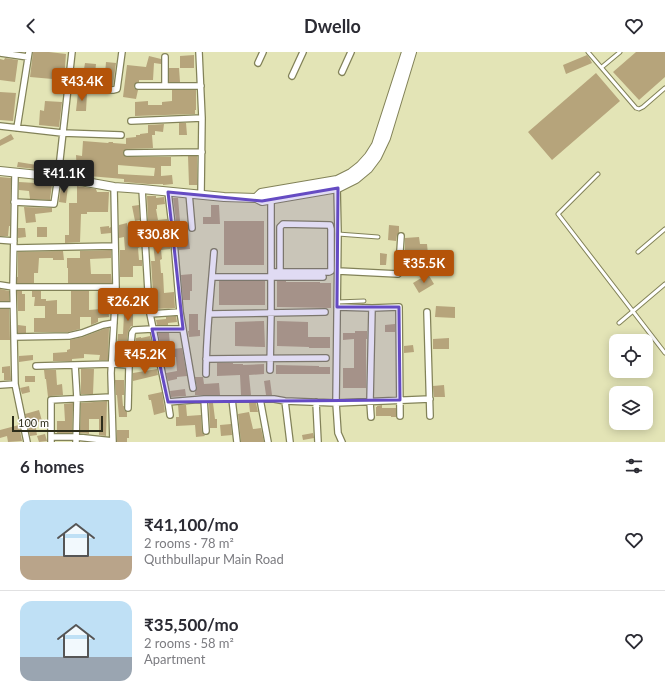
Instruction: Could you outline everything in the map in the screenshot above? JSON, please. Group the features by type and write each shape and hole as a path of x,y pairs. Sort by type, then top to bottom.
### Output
{"main road":[{"path":"256,198 261,193 337,184 360,166 376,145 406,52"},
{"path":"0,171 58,177 114,187 224,197 256,198 262,201 356,179 368,169 377,157 386,138 412,52"}],"street":[{"path":"14,202 54,204 72,52"},
{"path":"67,88 116,89 122,52"},
{"path":"199,52 202,118 201,194"},
{"path":"258,63 263,52"},
{"path":"292,76 302,52"},
{"path":"342,72 351,52"},
{"path":"0,53 29,55 17,128"},
{"path":"165,57 165,86"},
{"path":"138,86 201,86"},
{"path":"131,120 202,118"},
{"path":"0,126 62,133 121,135"},
{"path":"127,153 202,152"},
{"path":"15,173 13,287 15,384 27,442"},
{"path":"337,184 338,271 336,403 338,433 342,442"},
{"path":"111,397 51,400 51,440 113,441 111,397 116,286 114,187"},
{"path":"142,189 150,314 170,415"},
{"path":"168,192 180,312 194,388"},
{"path":"189,193 192,228"},
{"path":"270,370 271,200"},
{"path":"271,274 280,272 331,271 330,225 281,225 280,272"},
{"path":"338,271 398,274 401,271 399,266 402,236"},
{"path":"0,240 14,244 114,246"},
{"path":"206,374 214,252"},
{"path":"212,277 271,274 323,277"},
{"path":"0,285 13,287 116,286"},
{"path":"337,304 372,308 399,307 400,416"},
{"path":"0,305 13,305"},
{"path":"370,417 372,308"},
{"path":"150,314 180,312"},
{"path":"209,314 325,312"},
{"path":"427,312 430,416"},
{"path":"14,337 69,336 82,333 102,325 114,323"},
{"path":"128,408 129,365 133,331 152,329 183,329"},
{"path":"206,359 326,358"},
{"path":"75,365 77,398 76,440"},
{"path":"36,366 129,365"},
{"path":"0,385 15,384"},
{"path":"168,402 204,399 274,399 285,401 336,403 430,399"},
{"path":"204,399 206,431"},
{"path":"232,399 237,442"},
{"path":"260,399 268,442"},
{"path":"285,401 290,442"},
{"path":"316,402 318,442"}],"lane":[{"path":"588,52 636,108 643,107 665,88"},
{"path":"602,67 620,52"},
{"path":"598,174 558,214 665,353"},
{"path":"638,252 665,229"},
{"path":"338,234 378,237"},
{"path":"619,323 665,284"},
{"path":"337,304 364,301"}],"highlighted area":[{"path":"338,188 337,307 399,307 400,400 168,402 152,329 183,329 168,192 262,201"}],"building":[{"path":"33,52 66,54 64,80 30,77"},
{"path":"636,52 665,52 665,77 639,100 613,72"},
{"path":"194,55 194,68 180,68 180,56"},
{"path":"587,55 592,63 566,74 563,65"},
{"path":"149,56 161,59 161,64 154,63 153,80 139,80 139,82 135,84 134,88 138,90 136,99 123,97 127,65 146,67"},
{"path":"5,58 18,60 15,82 0,80 0,59 4,60"},
{"path":"106,62 116,63 113,86 102,84 94,85 94,83 82,81 85,63 96,64 95,74 105,74"},
{"path":"169,68 179,68 180,82 169,82"},
{"path":"596,73 620,101 552,160 528,132"},
{"path":"172,90 196,90 195,114 135,116 135,102 148,101 148,105 162,105 162,102 172,101"},
{"path":"0,92 16,93 13,121 0,120"},
{"path":"78,93 87,93 86,111 76,111"},
{"path":"45,101 62,102 59,127 39,125 40,110 44,111"},
{"path":"179,123 186,123 187,135 179,135"},
{"path":"164,124 163,132 155,131 155,135 152,135 153,148 127,149 123,153 127,157 171,157 171,166 161,166 161,176 172,175 173,184 163,185 124,182 124,179 77,175 76,155 82,156 83,141 126,144 126,138 136,137 136,135 148,133 148,125","holes":["118,165 155,168 154,176 118,174"]},
{"path":"11,134 14,139 0,146 0,140"},
{"path":"188,156 197,156 197,185 189,185"},
{"path":"18,162 37,165 36,169 17,167"},
{"path":"0,177 11,178 10,226 8,236 0,236"},
{"path":"19,182 52,184 50,200 30,199 29,191 19,190"},
{"path":"61,186 68,186 66,203 59,202"},
{"path":"77,186 96,189 97,192 109,192 108,212 87,212 87,214 81,214 80,242 65,243 65,235 69,235 69,203 77,203"},
{"path":"147,196 156,196 156,198 164,197 165,204 157,205 156,209 158,220 167,219 168,228 158,229 160,243 170,243 170,249 161,250 161,273 163,273 164,293 174,292 175,308 154,309 151,261 155,261 153,243 149,243"},
{"path":"173,198 178,198 180,221 176,221"},
{"path":"139,205 140,220 135,221 132,206"},
{"path":"211,205 219,205 220,224 203,224 203,217 211,217"},
{"path":"24,207 52,208 52,212 35,214 36,222 26,223"},
{"path":"224,221 264,221 264,265 224,265"},
{"path":"127,223 131,240 139,239 139,260 142,260 142,266 133,266 133,277 120,277 120,250 125,250 124,237 119,238 119,225"},
{"path":"187,224 190,249 179,250 178,239 183,238 181,225"},
{"path":"389,225 399,226 399,233 396,241 388,240"},
{"path":"109,226 109,228 111,227 111,233 101,234 100,227"},
{"path":"37,227 47,227 47,237 37,237"},
{"path":"18,228 25,228 26,237 18,238"},
{"path":"419,237 420,244 427,244 429,264 421,264 420,253 405,255 405,238"},
{"path":"111,250 111,258 90,259 91,274 111,274 112,283 68,283 67,258 80,258 80,251"},
{"path":"63,251 64,260 39,258 38,273 34,273 34,283 17,283 18,252"},
{"path":"380,253 387,254 386,265 380,265"},
{"path":"192,274 192,291 190,291 190,300 183,300 181,275"},
{"path":"428,274 434,284 419,293 413,283"},
{"path":"219,281 265,281 265,305 219,305"},
{"path":"277,281 331,283 331,308 277,307"},
{"path":"0,289 9,291 9,301 0,301"},
{"path":"17,291 22,291 22,294 25,294 25,311 18,311"},
{"path":"32,291 41,291 41,299 46,299 46,301 57,300 57,314 71,314 71,291 89,291 89,310 101,309 100,291 112,291 111,303 108,303 109,317 98,318 98,322 91,325 91,317 80,317 80,329 68,332 34,332 34,318 45,318 45,306 34,306 35,297 32,297"},
{"path":"125,293 140,293 140,311 133,311 133,326 131,326 128,332 125,361 118,360 120,345 117,345 118,334 123,334 126,304"},
{"path":"436,306 455,307 455,318 435,317"},
{"path":"0,309 9,309 10,340 0,340"},
{"path":"189,314 198,314 198,330 200,330 200,336 189,337"},
{"path":"176,316 177,322 168,323 168,325 157,325 156,320"},
{"path":"264,321 265,347 235,346 235,322"},
{"path":"277,321 308,322 308,337 330,337 330,348 277,346"},
{"path":"395,324 395,332 385,332 385,325"},
{"path":"18,325 26,326 26,333 18,333"},
{"path":"109,328 108,360 99,360 100,355 84,354 84,358 72,359 72,361 53,361 53,353 67,352 67,350 70,349 70,340"},
{"path":"355,331 367,331 366,388 343,388 343,368 354,368 354,339 343,340 343,333 355,333"},
{"path":"158,333 169,333 170,345 161,346"},
{"path":"150,336 152,344 140,347 142,354 135,356 136,338"},
{"path":"449,338 449,349 433,349 433,339"},
{"path":"413,345 414,352 404,353 404,346"},
{"path":"182,348 187,376 177,377 177,379 168,381 166,373 177,371 176,357 173,357 172,349"},
{"path":"33,355 33,360 19,362 19,356"},
{"path":"217,363 233,363 243,365 264,364 264,374 249,375 251,395 241,395 240,375 217,376"},
{"path":"276,365 330,367 330,374 276,374"},
{"path":"10,366 11,380 4,380 2,367"},
{"path":"81,369 94,369 93,394 81,394"},
{"path":"157,369 158,375 133,381 133,373"},
{"path":"44,370 56,370 57,385 62,384 63,395 48,397"},
{"path":"25,376 35,376 35,382 25,382"},
{"path":"195,377 203,377 204,384 219,383 220,395 195,395 197,388"},
{"path":"115,380 124,380 124,395 122,395 123,406 124,410 127,412 127,417 119,417"},
{"path":"270,380 272,395 266,395 264,381"},
{"path":"444,385 445,397 434,397 433,386"},
{"path":"29,386 30,392 22,394 20,388"},
{"path":"185,389 186,396 171,397 170,391"},
{"path":"162,392 165,412 154,415 151,400 149,400 148,395"},
{"path":"107,401 106,436 99,435 99,419 89,419 89,434 80,433 81,403"},
{"path":"73,403 72,433 57,433 57,421 65,421 64,404"},
{"path":"209,403 213,403 215,419 217,419 217,428 210,428"},
{"path":"249,403 256,403 258,412 250,412"},
{"path":"178,405 186,405 187,416 201,415 202,432 205,436 196,437 195,425 176,426 176,417 179,417"},
{"path":"382,405 382,408 396,408 396,417 376,416 376,407"},
{"path":"39,410 42,421 35,423 37,435 30,436 25,414"},
{"path":"249,412 253,429 261,428 264,442 241,442 238,414"},
{"path":"231,424 232,435 221,436 220,425"},
{"path":"19,425 22,441 8,442 7,436 0,438 0,430"},
{"path":"117,430 129,430 129,438 127,438 127,442 117,442"},
{"path":"313,433 314,438 303,440 302,435"},
{"path":"45,434 47,441 39,442 37,436"}]}
